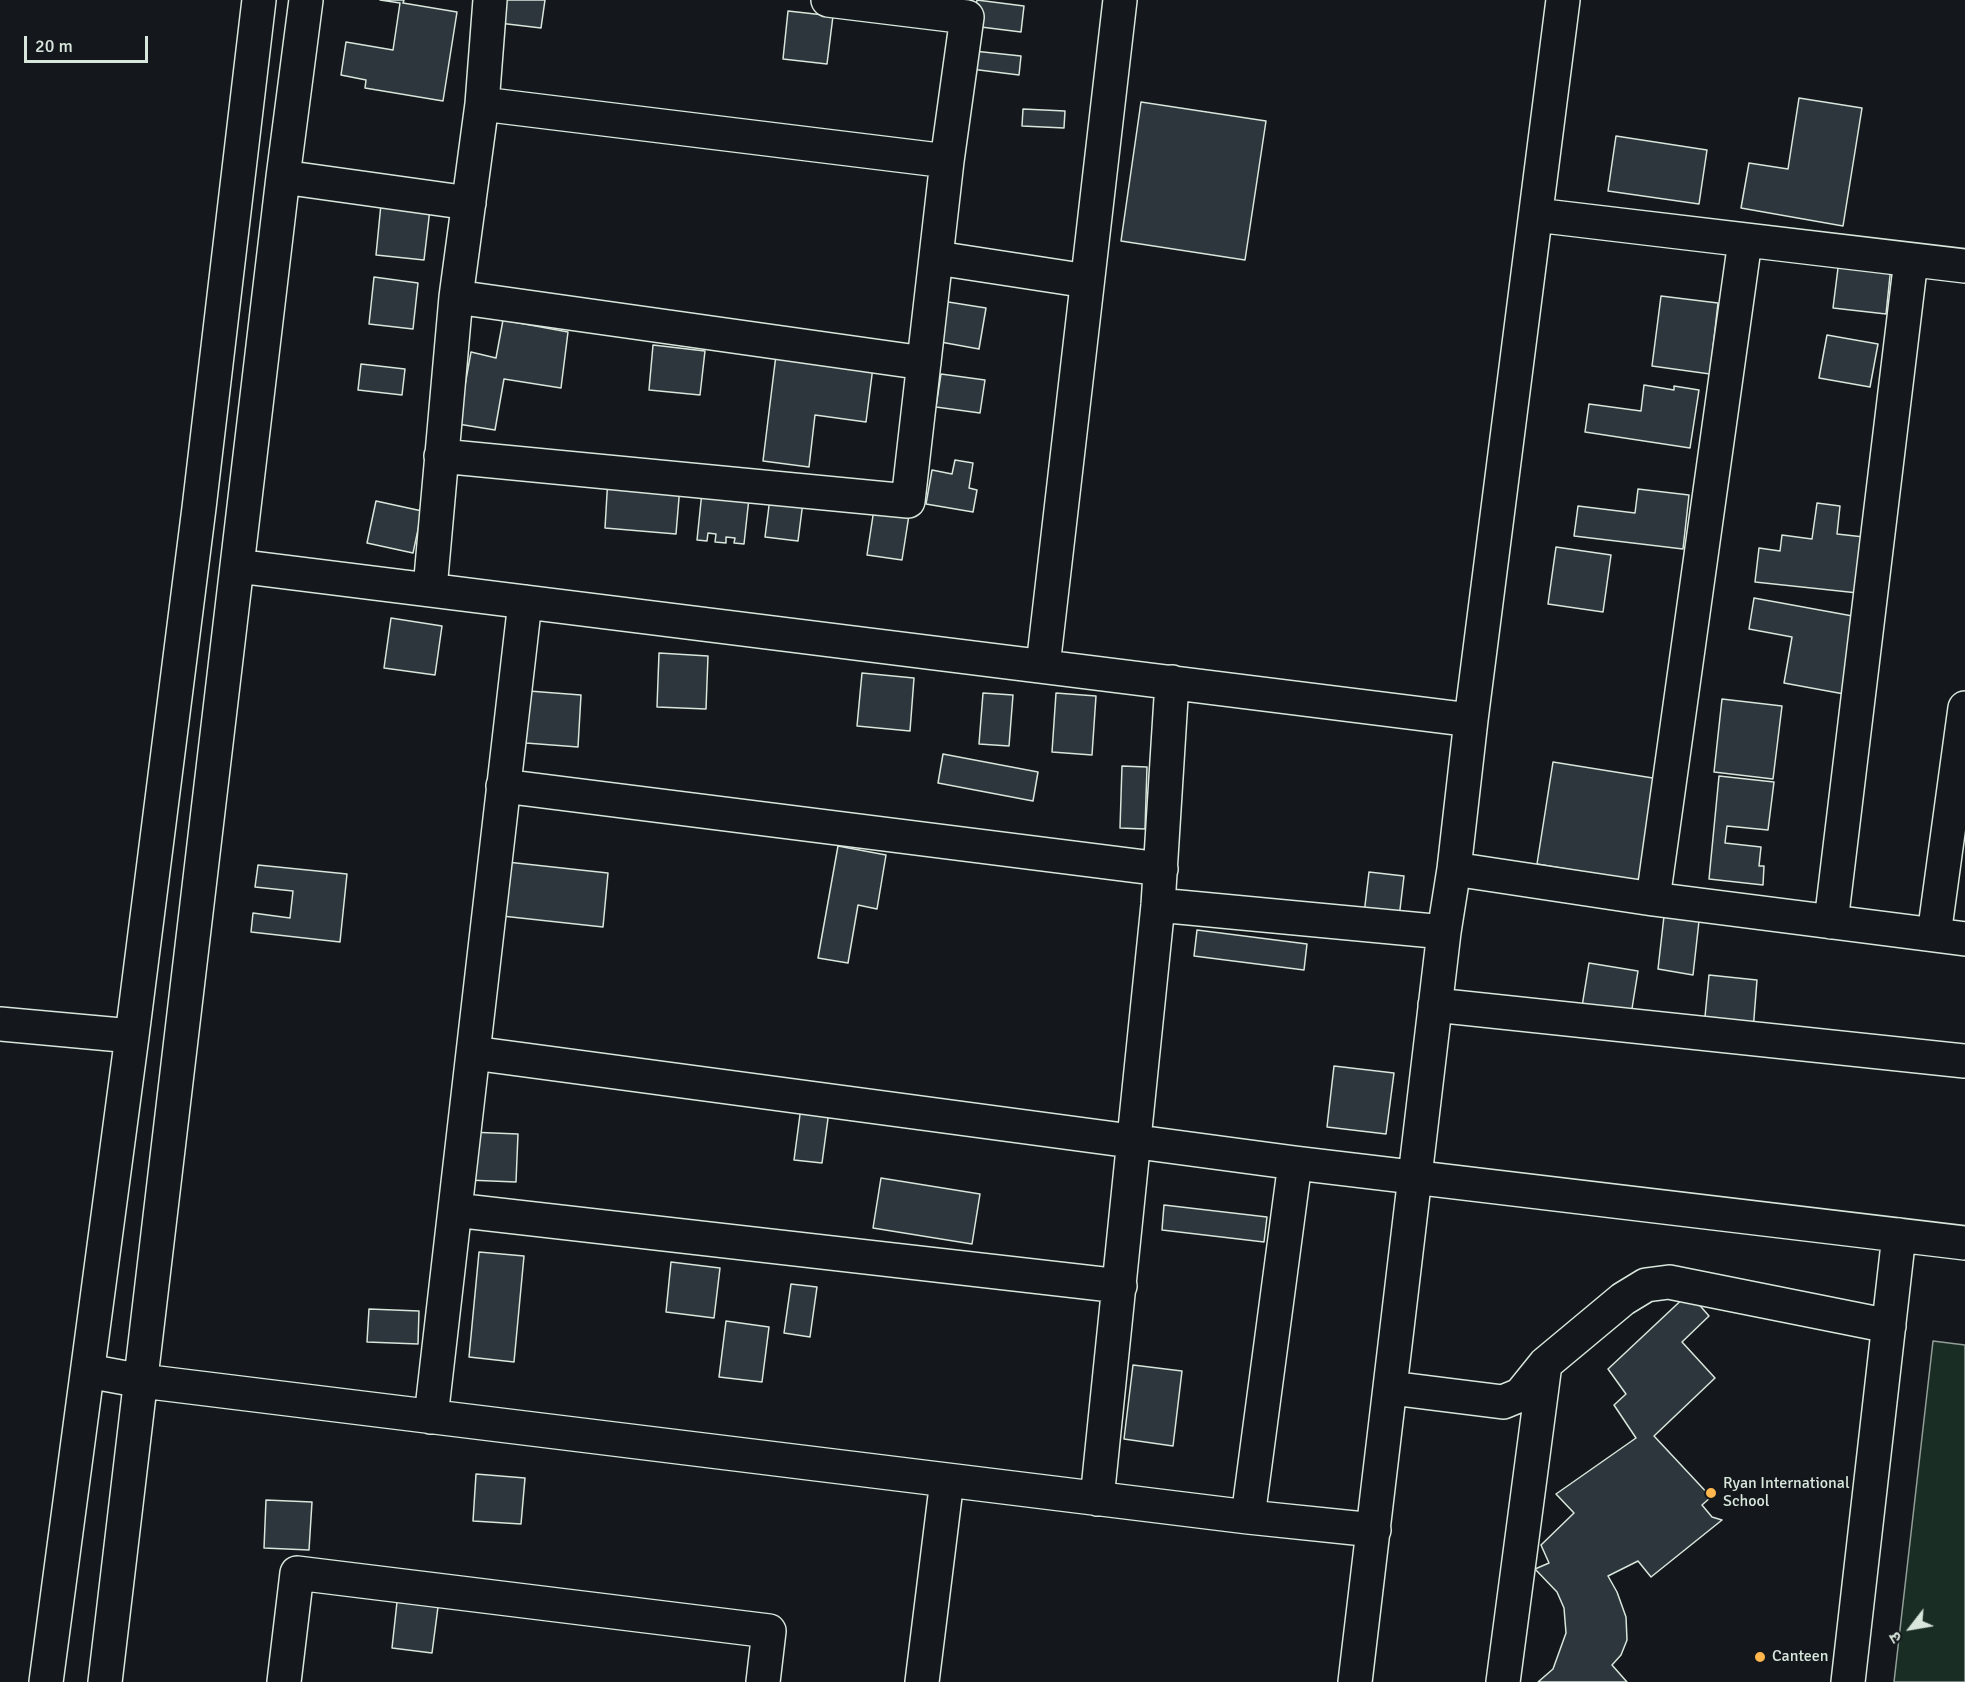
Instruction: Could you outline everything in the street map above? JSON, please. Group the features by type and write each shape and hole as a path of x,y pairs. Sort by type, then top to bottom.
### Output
{"street":[{"path":"46,1682 199,508 259,0"},
{"path":"105,1682 283,177 306,0"},
{"path":"430,590 456,297 482,104 490,0"},
{"path":"441,456 908,501 947,161 967,18 828,0"},
{"path":"1042,666 1120,0"},
{"path":"1355,1682 1444,932 1454,869 1563,0"},
{"path":"482,104 947,161"},
{"path":"283,177 469,203"},
{"path":"1536,215 1965,266"},
{"path":"1653,899 1745,241"},
{"path":"937,258 1087,281"},
{"path":"1831,922 1911,260"},
{"path":"456,297 924,363"},
{"path":"237,566 1471,720"},
{"path":"431,1417 525,602"},
{"path":"1097,1498 1158,905 1172,682"},
{"path":"1454,869 1653,899 1949,937 1965,708"},
{"path":"503,786 1161,869"},
{"path":"1158,905 1444,932"},
{"path":"1435,1005 1965,1061"},
{"path":"0,1024 132,1036"},
{"path":"473,1053 1295,1163 1899,1235 1965,1240"},
{"path":"1248,1517 1295,1163"},
{"path":"455,1210 1120,1286"},
{"path":"1848,1682 1899,1235"},
{"path":"1391,1388 1503,1402 1520,1395 1545,1364 1623,1299 1646,1285 1669,1282 1889,1326"},
{"path":"1503,1682 1545,1364"},
{"path":"88,1371 142,1381 431,1417 1248,1517 1374,1530"},
{"path":"922,1682 947,1480"},
{"path":"284,1682 297,1573 769,1631 763,1682"}],"green space":[{"path":"1933,1341 1965,1345 1965,1682 1894,1682"}],"building":[{"path":"380,0 404,0 403,3 457,12 443,101 365,88 366,80 341,75 346,42 393,50 400,3"},
{"path":"502,0 545,0 541,28 499,23"},
{"path":"977,0 1024,6 1021,32 973,26"},
{"path":"788,11 833,16 827,64 783,59"},
{"path":"974,51 1021,56 1019,75 971,69"},
{"path":"1799,98 1862,108 1843,226 1741,208 1749,163 1788,169"},
{"path":"1141,102 1266,121 1245,260 1121,241"},
{"path":"1023,109 1065,111 1064,128 1022,126"},
{"path":"1616,136 1707,150 1699,204 1608,191"},
{"path":"381,204 430,209 424,260 376,255"},
{"path":"1839,260 1891,266 1886,314 1833,308"},
{"path":"374,277 418,283 413,329 369,324"},
{"path":"1661,296 1718,303 1710,374 1652,366"},
{"path":"942,301 986,308 979,349 935,341"},
{"path":"503,320 568,332 561,388 504,379 495,430 458,424 471,352 496,358"},
{"path":"1827,335 1878,344 1870,387 1819,378"},
{"path":"653,345 705,351 700,395 649,390"},
{"path":"776,355 873,367 866,422 815,415 809,467 763,461"},
{"path":"361,364 405,369 402,395 358,390"},
{"path":"941,374 985,380 980,413 936,407"},
{"path":"1644,385 1674,390 1674,386 1699,390 1690,448 1585,432 1589,404 1641,411"},
{"path":"955,460 973,463 969,488 977,490 973,512 926,504 932,470 952,474"},
{"path":"608,477 680,486 676,534 605,528"},
{"path":"1638,489 1689,495 1683,549 1574,536 1578,506 1635,513"},
{"path":"771,490 804,494 798,541 765,537"},
{"path":"702,492 749,498 744,544 734,543 735,538 726,537 726,543 715,542 716,534 708,533 707,541 697,540"},
{"path":"376,501 422,511 413,553 367,543"},
{"path":"1817,503 1840,506 1837,534 1864,537 1858,593 1755,582 1759,548 1780,551 1782,535 1812,539"},
{"path":"874,509 909,515 902,560 867,555"},
{"path":"1556,547 1611,555 1603,612 1548,604"},
{"path":"1754,598 1858,617 1844,694 1784,683 1792,637 1749,629"},
{"path":"391,618 442,626 435,675 384,668"},
{"path":"659,653 708,656 706,709 657,707"},
{"path":"862,673 914,678 910,731 857,726"},
{"path":"529,691 581,695 578,747 526,743"},
{"path":"983,693 1013,695 1009,746 979,744"},
{"path":"1056,693 1096,696 1092,755 1052,752"},
{"path":"1722,699 1782,706 1773,779 1714,772"},
{"path":"943,754 1038,772 1033,801 938,783"},
{"path":"1553,762 1659,779 1643,882 1537,864"},
{"path":"1122,766 1147,767 1145,829 1120,828"},
{"path":"1719,776 1774,782 1768,830 1727,826 1725,843 1761,847 1759,866 1764,866 1763,885 1709,879"},
{"path":"838,846 886,855 877,909 858,905 848,963 818,958"},
{"path":"507,862 608,873 603,927 502,916"},
{"path":"258,865 347,874 340,942 251,932 253,913 290,918 293,891 255,887"},
{"path":"1369,872 1404,876 1399,918 1364,914"},
{"path":"1664,916 1699,921 1693,975 1658,969"},
{"path":"1197,930 1307,944 1304,970 1194,956"},
{"path":"1589,963 1638,971 1630,1021 1581,1013"},
{"path":"1709,975 1757,980 1753,1031 1704,1027"},
{"path":"1334,1066 1394,1073 1386,1134 1327,1127"},
{"path":"801,1107 829,1111 822,1163 794,1160"},
{"path":"469,1132 518,1134 516,1182 467,1180"},
{"path":"881,1178 980,1194 972,1244 873,1228"},
{"path":"1164,1205 1267,1217 1264,1242 1162,1230"},
{"path":"479,1252 524,1256 514,1362 469,1357"},
{"path":"671,1262 720,1268 714,1318 666,1312"},
{"path":"791,1284 817,1287 810,1337 784,1333"},
{"path":"1689,1293 1709,1316 1682,1342 1715,1378 1654,1436 1711,1497 1702,1505 1712,1517 1722,1520 1651,1577 1638,1561 1608,1576 1617,1592 1626,1617 1627,1640 1621,1655 1612,1665 1627,1682 1538,1682 1553,1669 1566,1633 1564,1608 1557,1592 1535,1569 1549,1563 1541,1545 1574,1513 1556,1494 1636,1438 1614,1405 1626,1394 1608,1369"},
{"path":"369,1309 419,1311 418,1344 367,1342"},
{"path":"726,1321 769,1327 762,1382 719,1377"},
{"path":"1133,1365 1182,1371 1173,1446 1124,1439"},
{"path":"476,1474 525,1478 521,1524 473,1521"},
{"path":"266,1500 312,1502 309,1550 264,1548"},
{"path":"397,1602 438,1607 432,1653 392,1648"}],"place":[{"name":"Ryan International School","path":"1711,1493"},
{"name":"Canteen","path":"1760,1657"}]}
